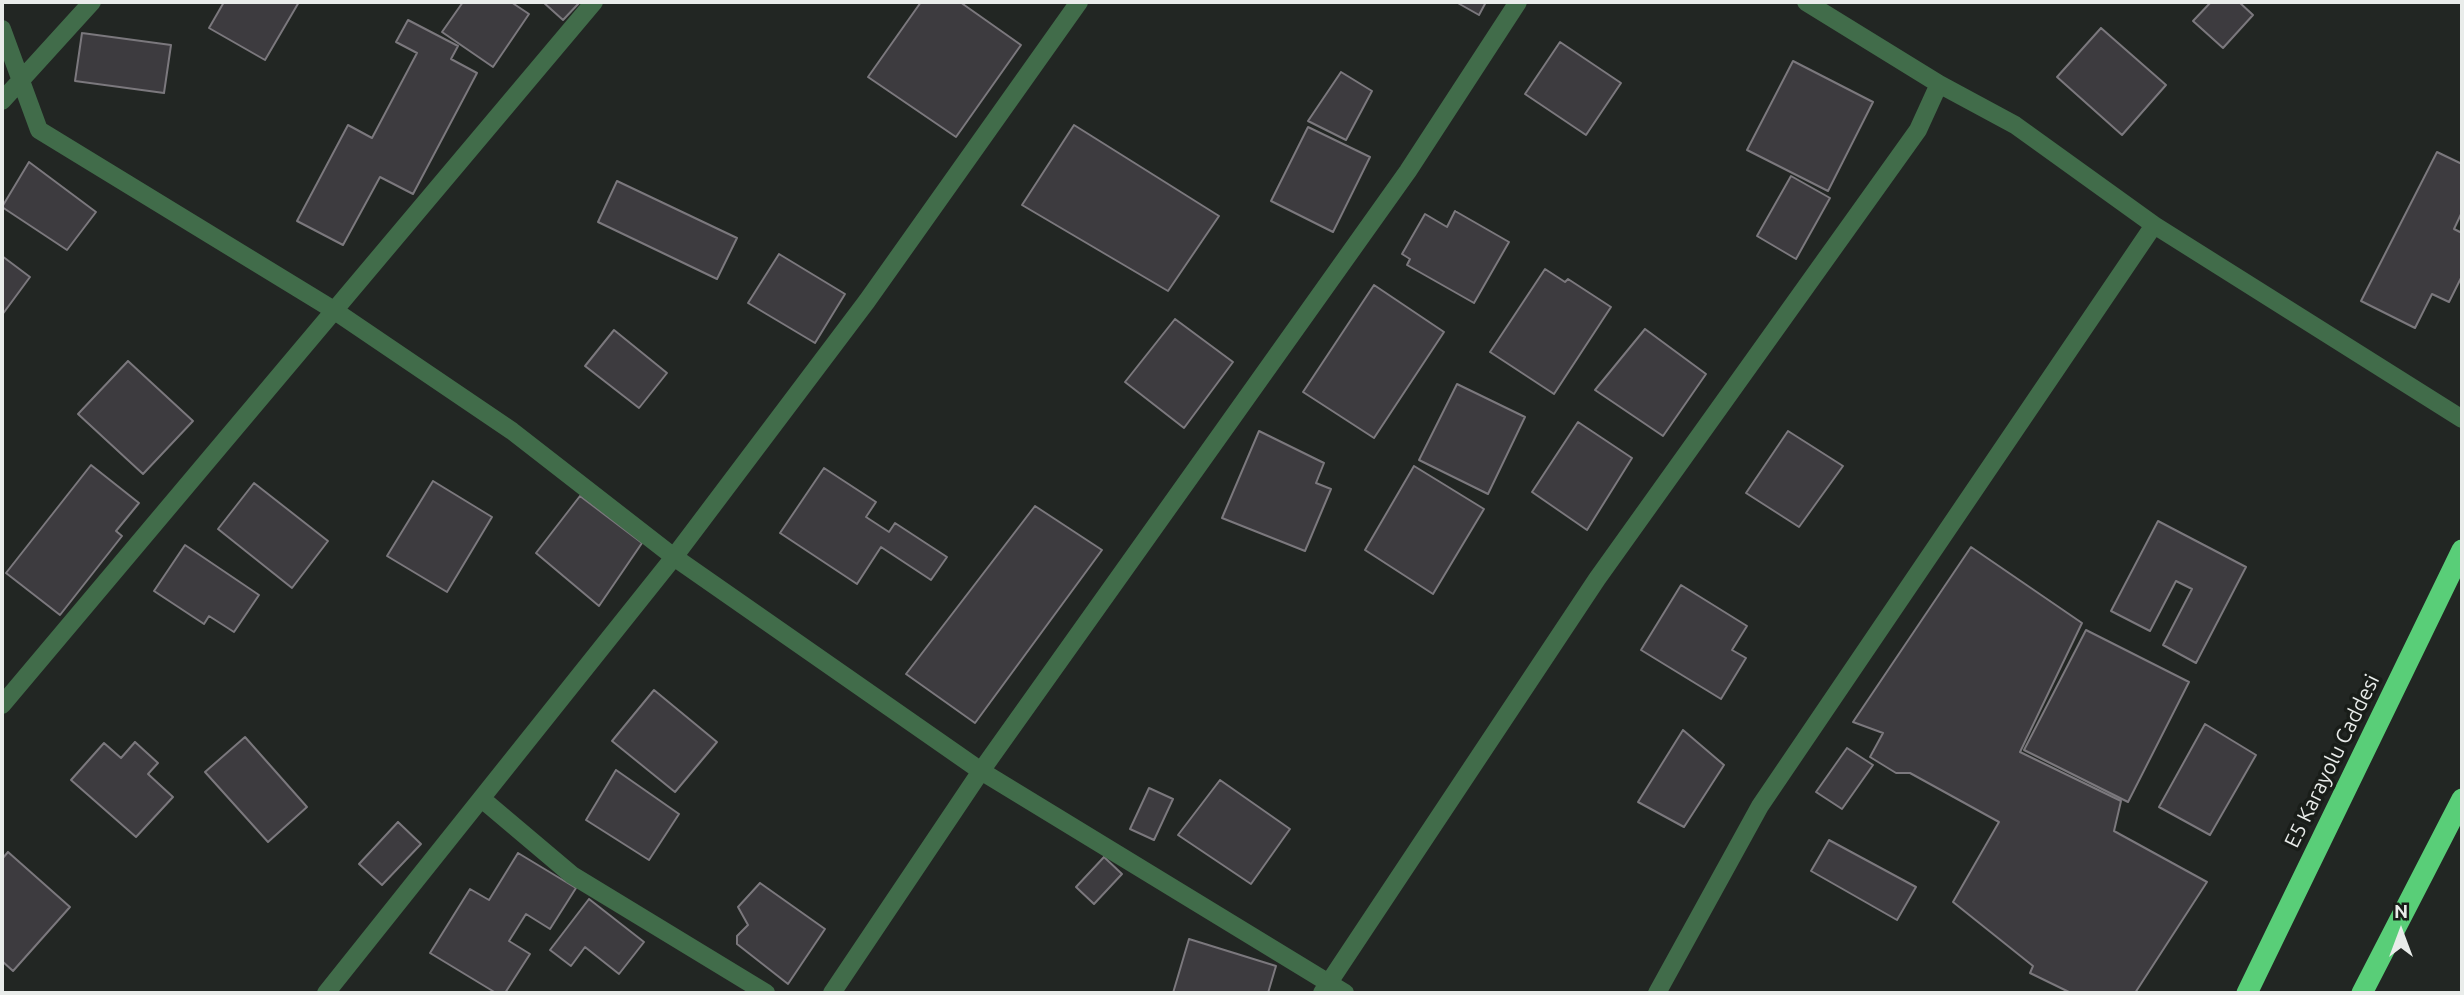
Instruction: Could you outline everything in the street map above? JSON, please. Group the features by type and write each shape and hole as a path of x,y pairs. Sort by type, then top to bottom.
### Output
{"highway":[{"name":"E5 Karayolu Caddesi","path":"2247,993 2462,550"},
{"path":"2362,993 2462,799"}],"street":[{"path":"2,101 92,2"},
{"path":"2,705 332,309 594,2"},
{"path":"326,993 674,557 867,300 1079,2"},
{"path":"832,993 981,771 1408,171 1518,2"},
{"path":"1806,2 1939,84 2015,125 2154,225 2462,419"},
{"path":"2,29 39,130 332,309 512,431 674,557 981,771 1325,989 1345,993"},
{"path":"1325,989 1597,579 1918,130 1939,84"},
{"path":"1657,993 1760,806 2154,225"},
{"path":"482,799 572,875 766,993"}],"building":[{"path":"224,2 299,2 265,60 209,28"},
{"path":"463,2 511,2 529,14 493,67 442,32"},
{"path":"543,2 580,2 563,20"},
{"path":"921,2 960,2 1021,45 956,137 868,77"},
{"path":"1456,2 1486,2 1479,15"},
{"path":"2211,2 2239,2 2253,15 2223,48 2193,21"},
{"path":"408,20 458,46 451,59 477,73 413,194 380,177 343,245 297,221 348,125 372,138 417,53 396,42"},
{"path":"2101,28 2166,85 2122,135 2057,77"},
{"path":"82,33 171,45 164,93 75,81"},
{"path":"1560,42 1621,83 1586,135 1525,94"},
{"path":"1793,61 1873,102 1828,191 1747,150"},
{"path":"1341,72 1372,91 1346,140 1308,121"},
{"path":"1074,125 1219,216 1168,291 1022,205"},
{"path":"1308,127 1370,157 1333,232 1271,201"},
{"path":"2437,152 2462,164 2462,212 2454,229 2462,233 2462,276 2449,302 2432,294 2415,328 2361,301"},
{"path":"29,162 96,212 67,250 2,207"},
{"path":"1791,176 1830,198 1796,259 1757,236"},
{"path":"617,181 737,238 717,279 598,222"},
{"path":"1455,211 1509,242 1474,303 1407,265 1410,259 1402,254 1425,214 1447,227"},
{"path":"779,254 845,294 815,343 748,303"},
{"path":"2,256 30,277 2,315"},
{"path":"1545,269 1565,282 1568,279 1611,307 1554,394 1490,352"},
{"path":"1374,285 1444,332 1374,438 1303,392"},
{"path":"1175,319 1233,362 1184,428 1125,382"},
{"path":"1645,329 1706,374 1663,436 1595,390"},
{"path":"614,330 667,373 639,408 585,366"},
{"path":"128,361 193,421 143,474 78,414"},
{"path":"1457,384 1525,417 1488,494 1419,460"},
{"path":"1578,422 1632,458 1587,530 1532,492"},
{"path":"1259,431 1324,463 1316,483 1331,489 1305,551 1222,518"},
{"path":"1788,431 1843,466 1799,527 1746,493"},
{"path":"91,465 139,503 116,531 122,536 60,615 6,573"},
{"path":"1414,466 1484,509 1433,594 1365,550"},
{"path":"824,468 876,502 866,517 889,532 895,523 947,557 931,580 881,547 857,584 780,533"},
{"path":"433,481 492,517 447,592 387,556"},
{"path":"254,483 328,541 292,588 218,529"},
{"path":"580,496 642,543 599,606 536,553"},
{"path":"1035,506 1102,550 975,723 906,674"},
{"path":"2158,521 2246,567 2196,663 2163,645 2192,589 2176,581 2150,631 2111,611"},
{"path":"185,545 259,595 234,632 209,616 204,624 154,591"},
{"path":"1971,547 2082,623 2020,752 2121,801 2114,831 2207,882 2135,993 2071,993 2030,973 2033,966 1953,902 1999,822 1910,773 1896,773 1870,757 1883,733 1853,722"},
{"path":"1681,585 1747,626 1732,650 1746,658 1721,699 1641,650"},
{"path":"2086,630 2189,682 2128,802 2024,750"},
{"path":"654,690 717,742 675,792 612,741"},
{"path":"2205,724 2256,755 2210,835 2159,807"},
{"path":"1683,730 1724,765 1684,827 1638,802"},
{"path":"245,737 307,807 268,842 205,772"},
{"path":"135,742 158,763 148,774 173,797 136,837 71,780 104,743 121,758"},
{"path":"1847,748 1873,765 1842,809 1816,792"},
{"path":"616,770 679,814 649,860 586,820"},
{"path":"1220,780 1290,829 1251,884 1178,835"},
{"path":"1149,788 1173,799 1154,840 1130,829"},
{"path":"398,822 421,844 382,885 359,864"},
{"path":"1829,840 1916,887 1897,920 1811,871"},
{"path":"8,852 70,907 13,971 2,961 2,859"},
{"path":"518,853 576,888 550,929 526,914 509,941 530,954 505,993 496,993 430,953 470,889 489,900"},
{"path":"1104,857 1122,874 1094,904 1076,887"},
{"path":"760,883 825,929 788,984 737,944 737,936 748,925 738,907"},
{"path":"589,899 644,942 619,974 585,947 571,966 550,950"},
{"path":"1189,939 1276,966 1268,993 1173,993"}]}
